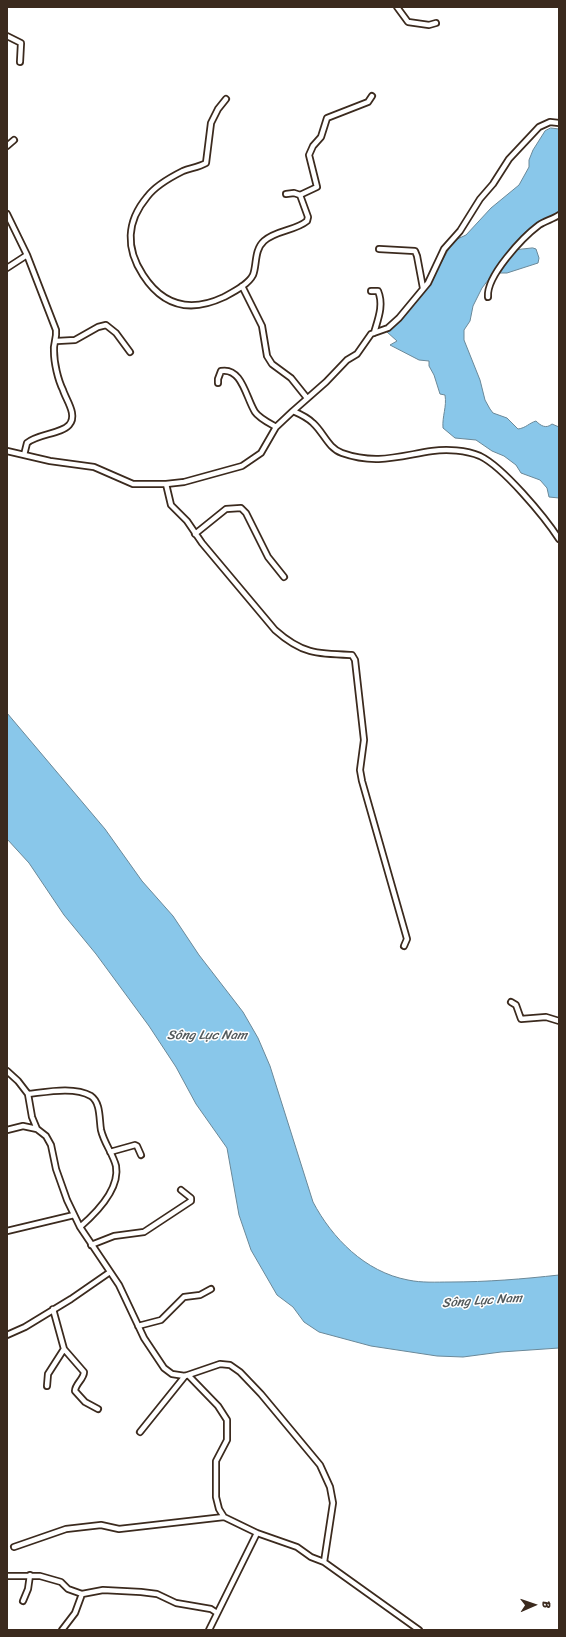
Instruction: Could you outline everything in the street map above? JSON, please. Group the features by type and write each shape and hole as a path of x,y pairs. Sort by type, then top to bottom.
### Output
{"street":[{"path":"397,7 408,22 429,25 436,23"},
{"path":"7,36 21,43 20,62"},
{"path":"300,195 317,187 309,155 313,146 321,137 327,118 368,102 372,96"},
{"path":"226,99 218,109 211,123 207,162 182,171 147,196 133,224 131,249 141,271 152,287 163,298 173,302 190,305 203,304 224,297 242,286 253,275 255,260 262,243 279,232 307,221 308,217 300,195 294,192 286,194"},
{"path":"7,452 94,467 133,484 166,484 193,480 242,466 261,453 276,427 347,360 357,354 369,336 392,326 412,304 431,277 444,249 460,230 480,199 493,184 509,158 539,126 550,122 559,124"},
{"path":"7,146 14,140"},
{"path":"7,214 27,255 56,330 57,340 54,352 62,388 71,408 71,422 66,427 29,441 25,444 24,455"},
{"path":"488,297 489,289 496,272 514,249 540,224 559,215"},
{"path":"379,249 415,252 423,288"},
{"path":"7,268 27,255"},
{"path":"242,286 262,326 268,356 272,364 291,378 307,398"},
{"path":"371,291 378,291 380,303 380,310 374,333"},
{"path":"57,340 75,340 98,327 106,326 116,333 130,352"},
{"path":"218,383 221,371 229,370 236,374 256,413 276,427"},
{"path":"293,411 313,423 333,448 341,453 352,456 374,459 392,459 443,450 478,456 493,465 517,488 539,512 559,539"},
{"path":"166,484 171,505 187,521 195,534 266,620 287,641 305,651 323,654 352,655 355,660 364,740 361,775 407,939 404,946"},
{"path":"195,534 226,509 241,508 246,513 267,555 284,577"},
{"path":"511,1002 516,1005 521,1019 546,1017 559,1021"},
{"path":"7,1071 18,1081 28,1094 30,1108 37,1128 46,1136 51,1145 56,1169 80,1227 119,1285 138,1326 164,1368 172,1374 187,1376 220,1364 230,1365 240,1372 261,1394 320,1465 330,1487 333,1503 324,1562"},
{"path":"28,1094 57,1091 80,1092 93,1097 98,1108 104,1140 116,1165 115,1180 100,1209 80,1227"},
{"path":"7,1130 23,1126 37,1128"},
{"path":"110,1152 135,1145 137,1146 141,1155"},
{"path":"91,1245 114,1236 135,1234 148,1230 191,1201 191,1198 181,1190"},
{"path":"7,1231 74,1215"},
{"path":"7,1335 24,1327 53,1308 71,1299 110,1272"},
{"path":"138,1326 161,1320 184,1297 200,1295 212,1289"},
{"path":"53,1308 64,1349 84,1372 84,1375 76,1387 76,1391 85,1402 98,1409"},
{"path":"47,1386 48,1374 64,1349"},
{"path":"140,1432 187,1376"},
{"path":"187,1376 218,1406 227,1420 227,1440 216,1461 216,1497 219,1509 224,1517 257,1533 297,1547 311,1557 324,1562 419,1630"},
{"path":"14,1547 66,1529 101,1525 119,1529 224,1517"},
{"path":"209,1630 257,1533"},
{"path":"23,1601 28,1589 30,1575"},
{"path":"7,1576 44,1576 61,1582 68,1589 82,1594 103,1590 156,1594 176,1603 211,1609 217,1613"},
{"path":"62,1630 75,1613 82,1594"}],"water":[{"path":"551,128 559,129 559,212 525,232 482,288 473,306 470,321 464,330 464,340 480,380 485,400 493,413 507,418 518,429 536,421 544,426 552,424 559,427 559,498 549,497 547,488 540,480 521,473 516,465 504,456 492,451 476,440 455,438 443,428 445,395 440,394 434,375 429,366 429,361 419,360 390,345 397,341 387,332 402,317 433,278 453,241 466,235 491,208 519,185 529,167 529,160 533,150 545,131"},
{"path":"536,249 539,258 538,263 507,273 500,273 516,250"},
{"name":"Sông Lục Nam","path":"7,713 105,829 142,881 173,916 199,955 243,1012 258,1038 270,1066 313,1202 330,1228 340,1240 352,1252 378,1270 392,1276 413,1281 478,1281 559,1275 559,1348 501,1352 463,1357 437,1356 371,1346 319,1332 304,1322 293,1307 277,1295 251,1250 239,1215 227,1148 196,1104 176,1067 149,1026 96,954 64,915 29,863 7,839"}]}
